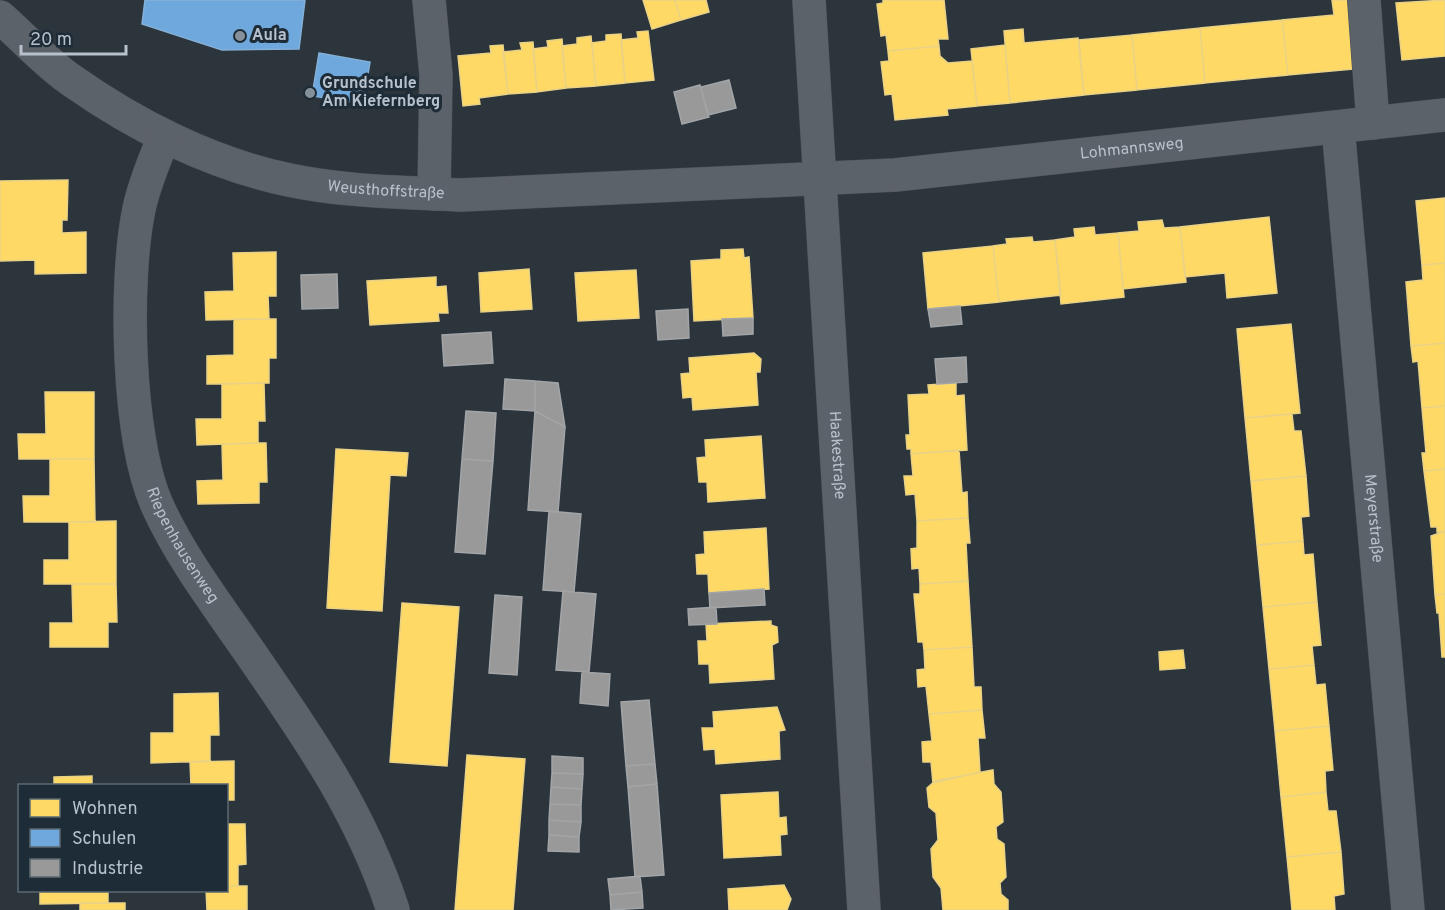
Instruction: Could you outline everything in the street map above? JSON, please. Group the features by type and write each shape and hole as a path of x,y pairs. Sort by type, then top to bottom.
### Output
{"street":[{"path":"429,0 436,75 434,194"},
{"name":"Haakestraße","path":"809,0 864,910"},
{"path":"1364,0 1373,123"},
{"name":"Weusthoffstraße","path":"0,16 69,79 164,136 244,167 289,180 339,188 462,195 819,178"},
{"name":"Lohmannsweg","path":"819,178 895,175 1445,115"},
{"name":"Meyerstraße","path":"1338,127 1408,910"},
{"name":"Riepenhausenweg","path":"164,136 139,208 130,309 135,399 147,471 156,502 188,561 301,726 352,809 393,910"}],"building: Wohnen":[{"path":"643,0 675,0 681,20 652,29"},
{"path":"675,0 706,0 709,12 681,20"},
{"path":"883,0 944,0 948,39 938,39 939,46 888,51 886,35 881,36 877,4 883,3"},
{"path":"1332,0 1357,0 1364,68 1288,75 1282,20 1334,15"},
{"path":"1445,0 1445,56 1402,60 1396,3"},
{"path":"1282,20 1288,75 1205,83 1200,28"},
{"path":"1200,28 1205,83 1137,90 1132,35"},
{"path":"1023,29 1024,43 1078,38 1084,95 1010,103 1004,31"},
{"path":"648,31 654,80 625,83 621,40 638,38 637,32"},
{"path":"621,34 625,83 596,86 592,43 606,41 606,35"},
{"path":"1132,35 1137,90 1084,95 1079,40"},
{"path":"591,36 596,86 566,88 562,46 577,44 577,38"},
{"path":"562,39 566,88 537,92 533,49 548,47 547,41"},
{"path":"533,42 537,92 508,94 503,52 522,50 520,43"},
{"path":"503,45 508,94 479,98 480,104 463,106 458,56 491,53 490,46"},
{"path":"1005,45 1010,103 977,106 971,49"},
{"path":"939,46 940,56 948,63 972,61 977,106 947,109 948,115 895,120 892,94 885,95 881,62 889,61 888,51"},
{"path":"68,180 67,220 62,220 62,233 86,232 86,273 35,274 35,260 0,261 0,181"},
{"path":"1445,198 1445,263 1422,265 1416,201"},
{"path":"1269,217 1277,293 1227,298 1225,273 1185,277 1180,227"},
{"path":"1162,220 1164,228 1180,227 1186,282 1123,289 1118,233 1139,231 1138,222"},
{"path":"1094,227 1095,235 1118,233 1124,297 1061,304 1055,240 1075,237 1074,229"},
{"path":"1032,237 1033,242 1055,240 1061,295 999,302 993,246 1007,244 1006,239"},
{"path":"993,246 999,302 928,309 923,253"},
{"path":"743,249 744,258 749,257 753,318 694,321 691,261 721,259 721,250"},
{"path":"276,252 276,296 268,296 269,319 206,320 205,292 234,291 233,253"},
{"path":"1445,263 1445,343 1411,346 1406,282 1423,280 1422,265"},
{"path":"529,269 532,309 481,312 479,273"},
{"path":"636,270 639,318 578,321 575,273"},
{"path":"436,277 436,287 446,286 448,313 438,313 439,321 370,325 367,281"},
{"path":"234,319 276,319 276,358 269,358 269,383 207,384 207,356 234,355"},
{"path":"1291,324 1300,413 1245,418 1237,329"},
{"path":"1445,343 1445,406 1422,408 1418,361 1413,362 1411,346"},
{"path":"754,353 761,359 760,372 756,372 758,405 693,410 692,397 683,398 681,374 690,373 689,358"},
{"path":"264,383 265,421 258,421 258,443 197,445 196,419 222,419 222,384"},
{"path":"956,383 956,396 964,395 967,450 911,454 911,449 907,449 906,435 910,435 908,395 929,394 928,385"},
{"path":"45,392 94,392 94,459 19,459 18,434 46,434"},
{"path":"1445,406 1445,469 1424,471 1422,453 1426,453 1422,408"},
{"path":"1292,414 1294,431 1301,431 1306,476 1251,481 1245,418"},
{"path":"761,436 765,498 708,502 707,482 699,482 697,458 706,457 705,440"},
{"path":"266,443 267,482 259,482 259,503 198,504 197,481 223,480 222,444"},
{"path":"336,449 408,453 406,476 390,475 382,611 327,608"},
{"path":"959,450 962,493 967,492 968,518 917,521 915,494 906,495 904,476 913,476 911,454"},
{"path":"50,459 94,459 95,522 24,522 23,496 50,496"},
{"path":"1445,469 1445,531 1437,532 1437,527 1431,527 1424,471"},
{"path":"1306,476 1309,516 1301,517 1303,541 1257,545 1251,481"},
{"path":"968,518 970,543 966,543 968,581 920,584 919,568 912,569 911,549 917,548 917,521"},
{"path":"116,521 116,584 44,584 44,560 69,560 69,522"},
{"path":"766,528 769,589 709,593 708,574 697,574 696,555 705,554 704,532"},
{"path":"1445,531 1445,594 1435,595 1431,536"},
{"path":"1303,541 1304,555 1313,554 1317,602 1263,607 1257,545"},
{"path":"968,581 972,647 924,650 923,642 918,642 914,594 920,594 920,584"},
{"path":"72,584 116,584 117,622 108,622 108,647 50,647 50,623 73,623"},
{"path":"1445,594 1445,657 1442,657 1439,613 1437,613 1435,595"},
{"path":"1317,602 1321,645 1312,646 1314,665 1269,669 1263,607"},
{"path":"402,603 459,607 447,766 390,762"},
{"path":"771,621 771,625 777,627 778,642 772,645 774,679 710,683 709,664 699,664 698,641 707,641 706,624"},
{"path":"972,647 974,687 981,687 982,710 929,714 926,686 918,687 917,670 925,669 924,650"},
{"path":"1183,650 1185,668 1160,670 1159,652"},
{"path":"1314,665 1316,685 1325,684 1329,726 1275,731 1269,669"},
{"path":"218,693 219,735 210,735 210,761 151,763 151,733 174,733 174,694"},
{"path":"777,707 785,730 779,731 780,759 716,764 715,749 704,750 702,728 714,728 713,712"},
{"path":"982,710 985,738 978,738 980,772 933,783 931,762 923,762 922,742 932,741 929,714"},
{"path":"1329,726 1333,770 1325,771 1326,792 1281,797 1275,731"},
{"path":"467,755 525,759 513,910 455,910"},
{"path":"234,761 234,800 228,800 228,784 191,784 190,762"},
{"path":"993,770 994,784 1001,792 1003,822 996,827 997,839 1004,844 1006,877 1000,883 1001,894 1008,900 1008,910 943,910 941,888 933,877 931,849 938,840 936,813 929,807 927,788 935,781"},
{"path":"92,776 92,784 54,784 54,777"},
{"path":"778,792 779,818 786,817 787,834 780,835 781,855 724,858 721,795"},
{"path":"1326,792 1328,811 1336,811 1341,852 1287,857 1281,797"},
{"path":"228,824 245,824 246,864 238,865 238,886 228,886"},
{"path":"1341,852 1344,894 1334,896 1335,910 1292,910 1287,857"},
{"path":"784,885 791,899 787,910 729,910 728,889"},
{"path":"228,886 247,886 247,910 207,910 206,892 228,892"},
{"path":"40,892 108,892 108,903 40,904"},
{"path":"80,903 125,903 125,910 80,910"}],"building: Schulen":[{"name":"Aula","path":"145,0 305,0 299,49 222,50 142,24"},
{"path":"319,53 370,62 363,104 312,96"}],"building: Industrie":[{"path":"729,80 736,108 708,115 701,87"},
{"path":"700,85 709,117 682,124 674,92"},
{"path":"337,274 338,308 302,309 301,275"},
{"path":"960,306 962,324 931,327 928,309"},
{"path":"688,309 689,338 658,340 656,311"},
{"path":"753,318 753,334 723,336 722,319"},
{"path":"491,332 493,363 444,366 442,335"},
{"path":"966,357 967,382 937,384 935,359"},
{"path":"505,379 535,381 535,411 503,409"},
{"path":"535,381 558,383 565,427 535,411"},
{"path":"466,411 496,413 493,461 462,459"},
{"path":"535,411 565,427 558,512 528,510"},
{"path":"462,459 493,461 485,554 455,552"},
{"path":"549,511 581,514 574,592 543,590"},
{"path":"764,589 765,605 710,608 709,593"},
{"path":"563,591 596,594 589,672 556,670"},
{"path":"495,595 522,597 517,675 489,673"},
{"path":"716,607 717,624 689,625 688,609"},
{"path":"582,672 610,674 608,706 580,703"},
{"path":"649,700 655,764 626,766 621,702"},
{"path":"552,756 583,758 583,774 552,773"},
{"path":"655,764 657,784 628,787 626,766"},
{"path":"552,773 583,774 582,789 551,787"},
{"path":"657,784 664,875 635,877 628,787"},
{"path":"551,787 582,789 581,805 550,804"},
{"path":"550,804 581,805 581,822 549,820"},
{"path":"549,820 581,822 579,837 549,835"},
{"path":"549,835 579,837 579,852 548,851"},
{"path":"640,876 642,892 610,895 608,879"},
{"path":"642,892 643,908 611,910 610,895"}],"place":[{"name":"Aula","path":"240,36"},
{"name":"Grundschule Am Kiefernberg","path":"310,93"}]}
